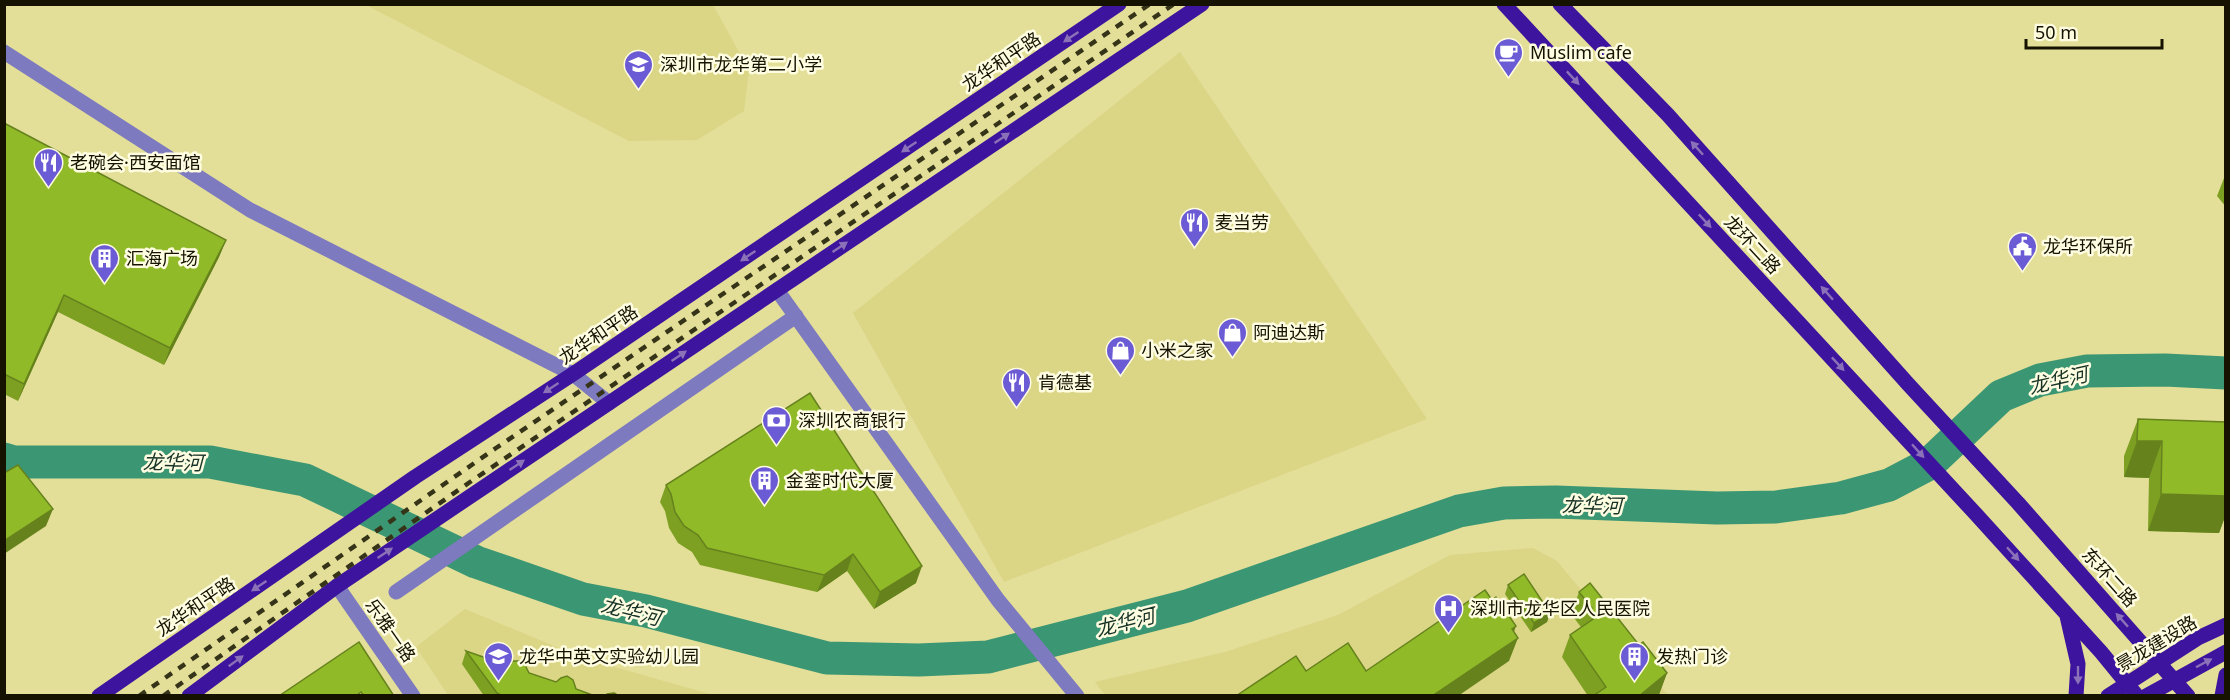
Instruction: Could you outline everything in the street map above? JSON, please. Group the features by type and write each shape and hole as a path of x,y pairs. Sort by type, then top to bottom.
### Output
{"main road":[{"name":"龙华和平路","path":"99,696 415,477 573,374 1119,4"},
{"path":"189,696 337,586 1202,4"},
{"name":"龙环二路","path":"1504,4 1878,407 2066,614"},
{"name":"龙环二路","path":"1560,4 1668,115 2001,485"},
{"name":"东环二路","path":"2001,485 2188,696"},
{"path":"2066,614 2137,696"},
{"path":"2066,614 2078,664 2076,696"},
{"name":"景龙建设路","path":"2108,696 2198,639 2226,625"},
{"path":"2146,696 2226,652"},
{"path":"2222,696 2226,675"}],"street":[{"path":"4,52 250,210 573,374 609,403"},
{"path":"777,290 998,600 1074,692"},
{"path":"396,592 796,316"},
{"name":"乐雅一路","path":"337,586 412,696"}],"shaded area":[{"name":"深圳市龙华第二小学","path":"366,5 713,5 749,70 744,111 697,140 629,141"},
{"path":"1180,52 1427,419 1004,582 853,313"},
{"name":"深圳市龙华区人民医院","path":"1533,548 1557,561 1668,695 1106,696 1095,682 1225,652 1338,615 1450,555"},
{"path":"465,609 583,658 713,695 448,695 416,647"}],"building":[{"name":"汇海广场","path":"4,123 226,240 170,348 64,295 24,384 4,374"},
{"name":"金銮时代大厦","path":"810,393 922,566 880,592 853,554 824,575 707,548 698,535 684,526 675,512 671,494 666,485"},
{"path":"2138,419 2226,422 2226,496 2161,494 2162,441 2137,441"},
{"path":"18,465 53,509 4,541 4,473"},
{"path":"1524,574 1550,613 1534,623 1508,585"},
{"path":"1590,583 1639,645 1643,642 1667,673 1639,696 1593,696 1606,687 1570,635 1596,617 1579,592"},
{"path":"1485,590 1492,600 1496,597 1516,626 1512,629 1518,638 1432,696 1236,696 1296,656 1306,671 1348,643 1366,671"},
{"path":"359,642 394,696 364,696 361,692 356,696 279,696"},
{"path":"466,651 509,666 513,661 523,661 529,673 556,682 567,676 573,680 576,689 595,696 503,696 497,693"},
{"path":"614,693 619,696 605,696 607,694"}],"waterway":[{"name":"龙华河","path":"4,459 14,462 210,462 305,480 476,562 583,599 646,611 827,658 919,660 988,657 1187,606 1459,511 1504,503 1556,502 1717,508 1776,507 1841,498 1889,485 1929,464 2001,396 2040,380 2087,371 2165,370 2226,373"}],"railway":[{"path":"139,696 496,448 1150,4"},
{"path":"163,696 470,482 1174,4"}],"place":[{"name":"Muslim cafe","path":"1509,78"},
{"name":"深圳市龙华第二小学","path":"639,90"},
{"name":"老碗会·西安面馆","path":"49,188"},
{"name":"麦当劳","path":"1194,248"},
{"name":"龙华环保所","path":"2022,272"},
{"name":"汇海广场","path":"105,284"},
{"name":"阿迪达斯","path":"1232,358"},
{"name":"小米之家","path":"1120,376"},
{"name":"肯德基","path":"1017,408"},
{"name":"深圳农商银行","path":"777,446"},
{"name":"金銮时代大厦","path":"765,506"},
{"name":"深圳市龙华区人民医院","path":"1449,634"},
{"name":"龙华中英文实验幼儿园","path":"498,682"},
{"name":"发热门诊","path":"1635,682"}]}
